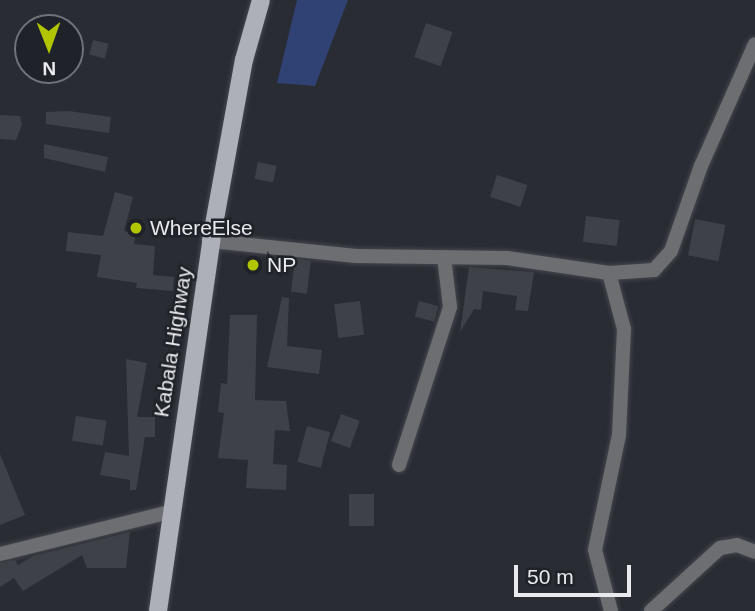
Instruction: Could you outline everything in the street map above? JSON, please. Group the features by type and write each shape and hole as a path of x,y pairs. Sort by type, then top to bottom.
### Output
{"main road":[{"name":"Kabala Highway","path":"158,611 170,512 211,241 244,60 261,0"}],"street":[{"path":"211,241 356,256 508,258 609,273 654,270 671,251 701,166 755,44"},
{"path":"399,465 450,307 444,257"},
{"path":"609,273 624,329 619,435 595,550 611,611"},
{"path":"0,554 170,512"},
{"path":"651,611 720,548 737,545 755,552"}],"shaded area":[{"path":"297,0 348,0 315,86 277,83"}],"building":[{"path":"426,23 452,32 441,66 414,57"},
{"path":"93,40 109,44 105,58 89,55"},
{"path":"69,111 111,117 109,133 46,124 46,112"},
{"path":"0,115 20,116 22,125 16,140 0,139"},
{"path":"44,144 108,157 105,172 44,158"},
{"path":"258,162 277,166 273,183 254,179"},
{"path":"497,175 527,185 520,207 490,197"},
{"path":"115,192 133,197 124,231 136,233 134,244 155,246 153,275 174,277 173,291 136,288 137,283 97,277 101,255 66,251 68,232 103,236"},
{"path":"586,216 620,220 617,246 583,242"},
{"path":"695,219 725,225 718,261 688,255"},
{"path":"295,259 311,261 307,294 291,292"},
{"path":"469,267 534,272 528,311 515,310 517,296 483,291 481,310 474,309 460,332"},
{"path":"282,297 289,298 287,346 322,350 319,374 267,367"},
{"path":"360,301 364,335 338,338 334,304"},
{"path":"419,301 438,306 434,322 415,316"},
{"path":"230,315 257,315 255,400 286,401 290,431 275,430 273,464 287,465 286,490 246,488 248,460 218,458 224,413 218,412 221,383 227,384"},
{"path":"126,359 147,363 137,417 155,417 155,437 145,437 136,490 130,490 130,480 100,475 105,452 129,456"},
{"path":"341,414 360,421 350,448 331,441"},
{"path":"76,416 107,421 103,446 72,441"},
{"path":"307,426 330,432 321,468 297,462"},
{"path":"0,454 25,515 0,525"},
{"path":"349,494 374,494 374,526 349,526"},
{"path":"130,532 126,568 87,568 82,555 23,591 14,578 0,587 0,563 15,560 18,565 33,556"}],"place":[{"name":"WhereElse","path":"136,228"},
{"name":"NP","path":"253,265"}]}
